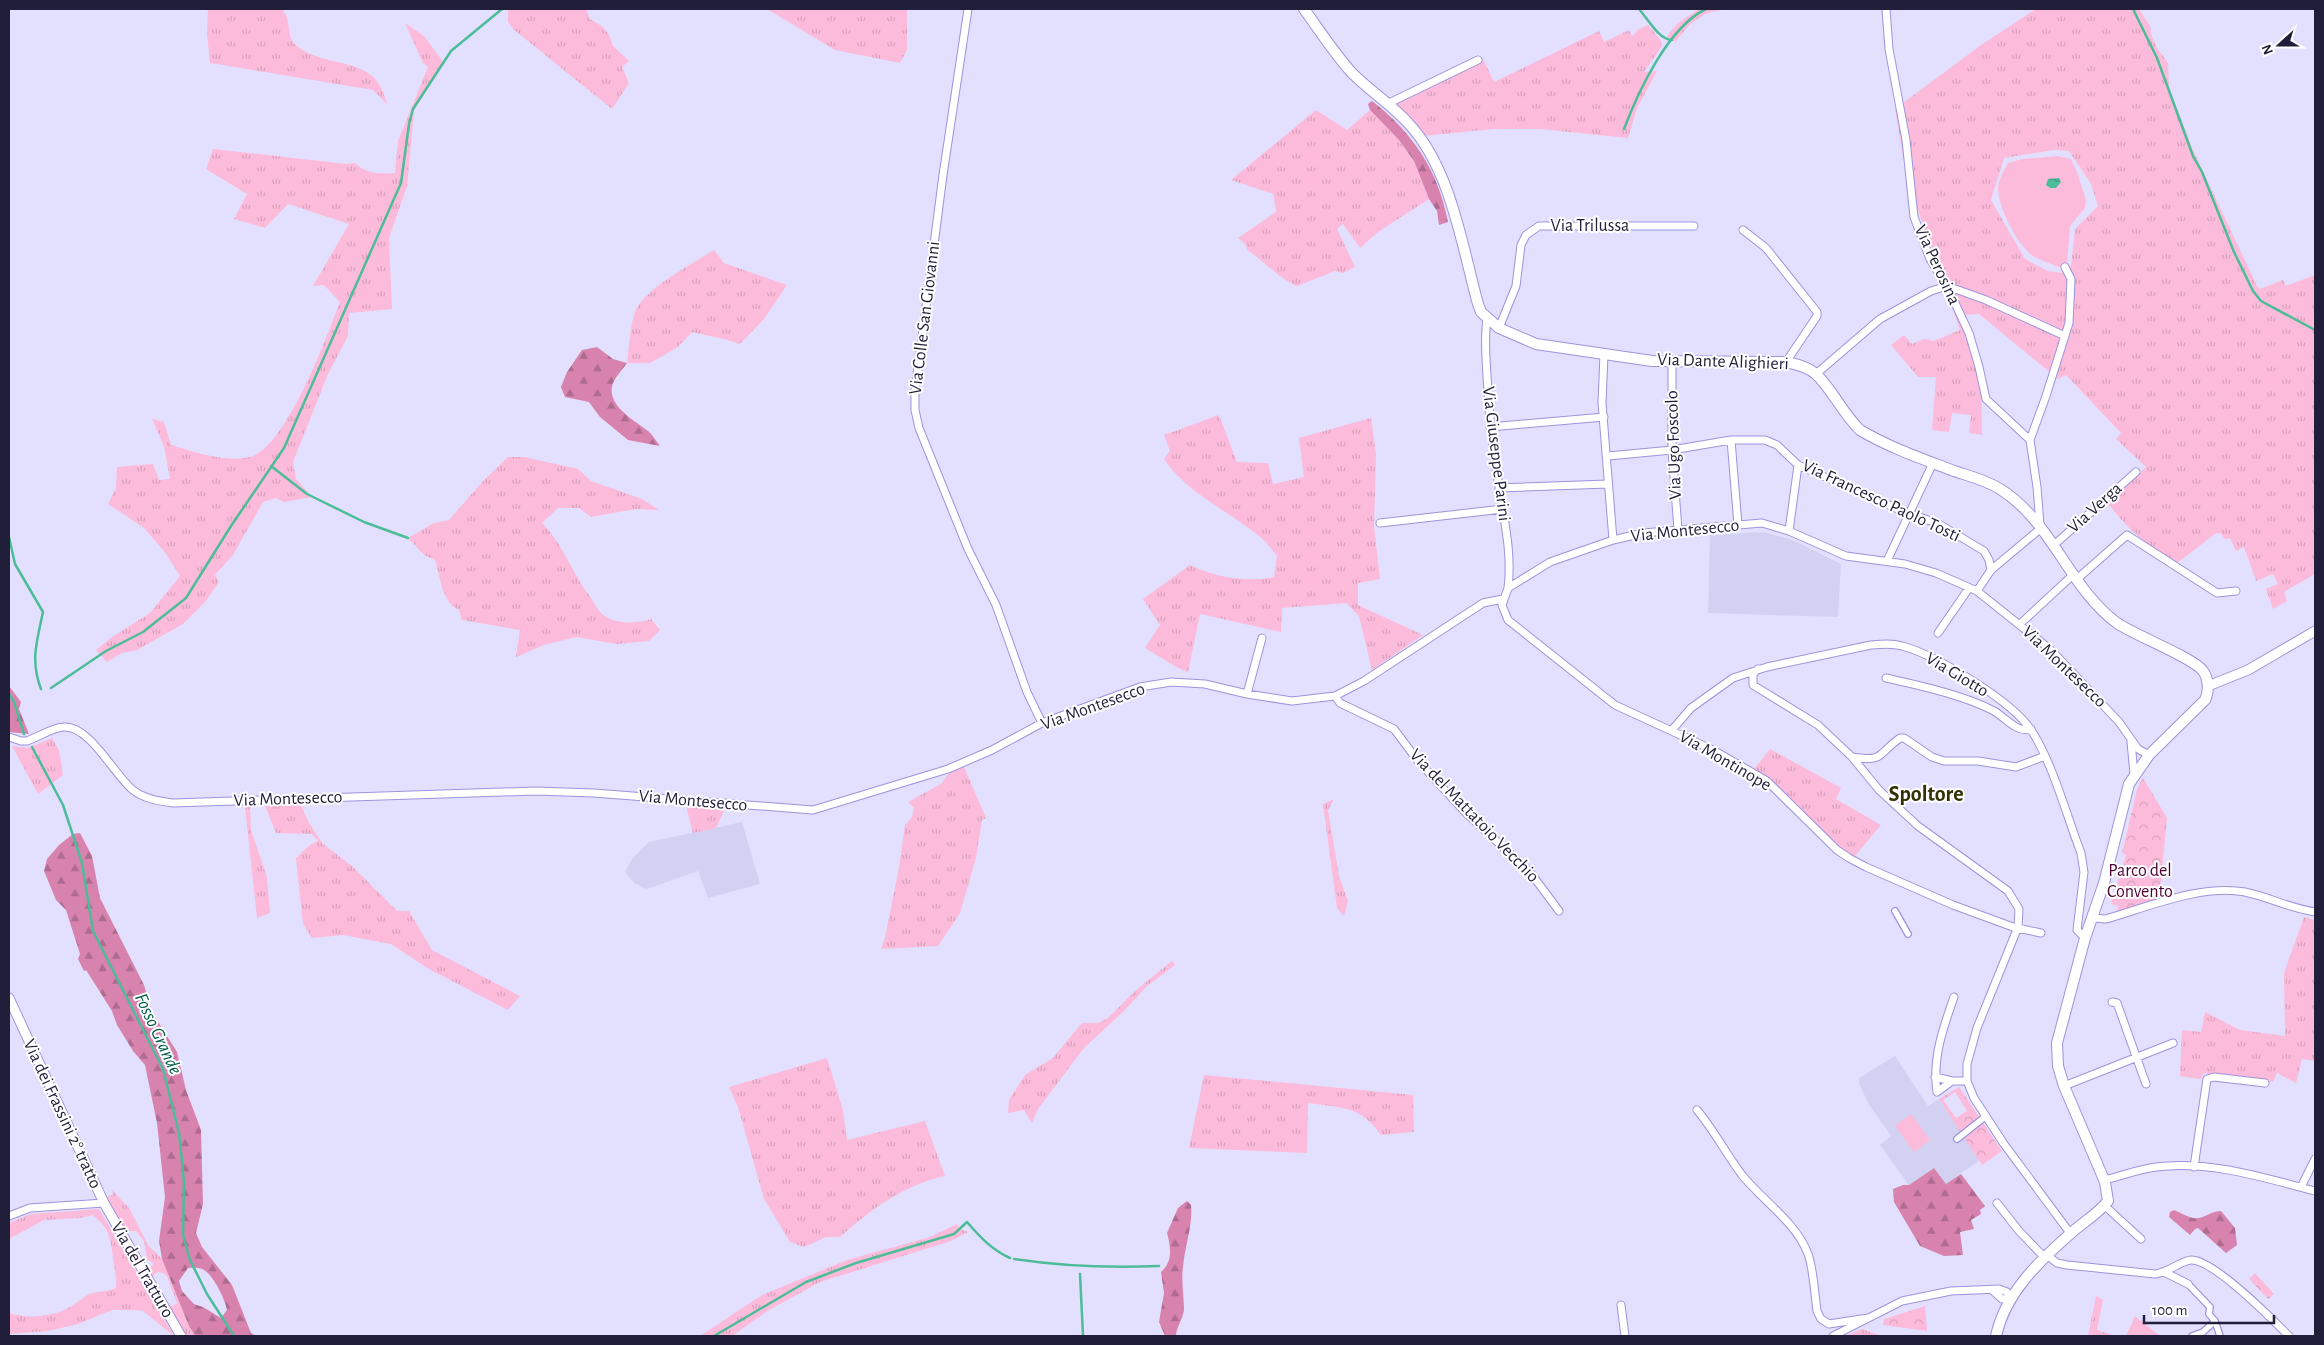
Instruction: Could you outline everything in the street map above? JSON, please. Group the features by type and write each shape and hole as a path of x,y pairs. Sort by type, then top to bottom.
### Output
{"main road":[{"path":"1304,9 1333,50 1354,74 1409,124 1428,151 1446,188 1478,304 1487,320"},
{"name":"Via Dante Alighieri","path":"1487,320 1499,328 1536,344 1604,354 1672,361 1786,362 1802,366 1816,374 1860,430 1933,463 2000,489 2020,506 2040,528 2103,610 2118,624 2201,669 2208,686"},
{"path":"1996,1336 2010,1298 2023,1281 2070,1233 2105,1206 2109,1196 2064,1086 2058,1066 2057,1043 2085,938 2094,918 2125,798 2134,774 2150,755 2200,707 2206,696 2208,686"}],"street":[{"name":"Via Colle San Giovanni","path":"968,9 943,175 915,391 915,410 919,428 968,549 996,605 1027,692 1042,724"},
{"name":"Via Perosina","path":"1886,9 1889,50 1906,140 1914,217 1930,259 1947,286 1968,333 1979,367 1986,399 2030,440"},
{"path":"1387,104 1478,60"},
{"name":"Via Trilussa","path":"1499,328 1516,286 1521,246 1526,235 1539,226 1694,226"},
{"path":"1743,230 1766,248 1817,312 1817,316 1786,362"},
{"path":"1977,592 1991,570 2040,528 2037,487 2030,440 2069,323 2071,279 2065,267"},
{"path":"1816,374 1880,319 1931,291 1947,286 1986,300 2065,336"},
{"name":"Via Giuseppe Parini","path":"1487,320 1484,335 1490,427 1503,509 1510,572 1508,588"},
{"path":"1604,354 1604,417 1613,540"},
{"name":"Via Ugo Foscolo","path":"1672,361 1672,450 1678,530"},
{"path":"1490,427 1604,417"},
{"path":"1731,440 1738,525"},
{"name":"Via Francesco Paolo Tosti","path":"1608,456 1672,450 1731,440 1765,440 1777,445 1798,465 1938,524 1981,548 1989,560 1991,570"},
{"path":"1887,561 1933,463"},
{"path":"1790,531 1798,465"},
{"name":"Via Verga","path":"2054,545 2136,472"},
{"path":"1499,488 1608,484"},
{"path":"1380,523 1503,509"},
{"name":"Via Montesecco","path":"1508,588 1550,562 1613,540 1644,533 1762,523 1790,531 1846,556 1887,561 1936,572 1977,592 2052,650 2119,722 2131,742 2143,754 2150,755"},
{"path":"2020,624 2075,576 2127,535 2217,594 2236,590"},
{"path":"1503,599 1508,588"},
{"path":"1938,633 1969,588"},
{"name":"Via Montesecco","path":"9,737 27,741 64,727 75,729 88,737 133,791 155,800 172,802 536,791 594,793 813,810 948,769 992,750 1042,724 1140,687 1171,682 1205,684 1246,694 1292,701 1334,696 1364,681 1483,603 1503,599"},
{"name":"Via Montinope","path":"1503,599 1503,611 1508,620 1616,705 1713,750 1767,781 1818,832 1849,858 1953,905 2018,928 2042,933"},
{"path":"2208,686 2248,670 2315,631"},
{"path":"1246,694 1262,638"},
{"name":"Via Giotto","path":"1672,730 1691,708 1738,675 1758,669 1872,645 1901,645 1930,657 2005,704 2020,715 2031,730 2045,756 2081,853 2084,872 2078,930 2085,938"},
{"path":"1753,686 1753,674 1758,669"},
{"path":"1738,675 1818,725 1852,757 1880,790 1918,826 2008,891 2019,909 2018,928 1977,1028 1967,1064 1967,1081 1986,1116 2070,1233"},
{"path":"1886,678 1930,689 1978,705 1994,711 2015,727 2025,731 2031,730"},
{"name":"Via del Mattatoio Vecchio","path":"1334,696 1340,703 1394,730 1418,761 1466,813 1530,872 1559,911"},
{"path":"1852,757 1871,760 1880,758 1900,738 1904,738 1932,757 1942,760 1978,761 2016,768 2045,756"},
{"name":"Via Montesecco","path":"2131,742 2134,774"},
{"path":"2094,918 2106,919 2211,890 2244,892 2288,907 2315,912"},
{"path":"1895,911 1908,934"},
{"path":"1952,1081 1937,1092 1935,1077 1942,1032 1954,997"},
{"name":"Via dei Frassini 2° tratto","path":"9,998 104,1203"},
{"path":"2112,1002 2117,1003 2146,1084"},
{"path":"2064,1086 2173,1043"},
{"path":"1935,1077 1952,1081 1967,1081"},
{"path":"2194,1166 2207,1079 2214,1077 2265,1083"},
{"path":"1697,1110 1743,1176 1784,1219 1805,1247 1809,1256 1817,1311 1821,1318 1829,1324 1868,1318"},
{"path":"1957,1139 1986,1116"},
{"path":"2301,1187 2315,1158"},
{"path":"2104,1180 2150,1168 2194,1166 2228,1170 2315,1191"},
{"path":"9,1216 30,1208 104,1203"},
{"name":"Via del Tratturo","path":"104,1203 181,1336"},
{"path":"1997,1203 2019,1231 2046,1257 2057,1263 2067,1266 2151,1274 2166,1273 2188,1260 2194,1260 2210,1267 2242,1292 2289,1336"},
{"path":"2105,1206 2141,1239"},
{"path":"2166,1273 2188,1284 2210,1307 2209,1314 2215,1321 2220,1336"},
{"path":"1833,1336 1902,1301 1952,1291 1993,1291 2002,1299 2010,1298"},
{"path":"1621,1305 1625,1336"},
{"path":"2192,1336 2203,1332 2215,1321"}],"shaded area":[{"path":"1764,532 1795,541 1841,564 1838,617 1708,613 1710,535"},
{"path":"742,822 760,884 708,898 698,871 647,889 634,883 625,872 632,859 649,842"},
{"path":"1895,1056 1928,1106 1939,1099 1980,1160 1946,1184 1934,1168 1909,1185 1880,1145 1891,1136 1868,1103 1859,1083 1859,1078"}],"green space":[{"path":"208,9 282,9 287,18 292,41 295,44 313,55 359,68 368,73 382,89 388,105 373,90 210,63 207,34"},
{"path":"508,9 586,9 590,19 603,27 609,35 613,46 629,61 622,67 629,83 612,109 513,29 508,22"},
{"path":"767,9 907,9 907,50 900,63 835,50"},
{"path":"1699,9 1723,9 1705,14 1690,24 1675,42 1667,36 1678,23"},
{"path":"2036,9 2139,9 2150,26 2157,48 2168,63 2169,87 2193,150 2257,286 2260,289 2283,280 2286,286 2315,275 2315,574 2284,592 2287,601 2273,609 2266,589 2278,584 2273,574 2256,581 2244,547 2236,551 2230,538 2225,539 2221,534 2216,533 2176,564 2131,529 2107,502 2146,467 2116,439 2121,433 2066,375 2058,379 1979,314 1961,315 1981,380 1982,435 1969,433 1971,415 1952,413 1949,432 1932,430 1936,377 1918,377 1891,345 1904,335 1912,344 1924,339 1934,341 1960,330 1907,179 1895,109 1981,45","holes":["2053,150 2069,151 2091,184 2098,206 2075,229 2071,266 2065,267 2063,273 2048,271 2025,259 1991,200 2004,158"]},
{"path":"405,23 424,36 444,63 414,110 407,186 389,238 392,309 349,313 348,336 328,374 293,462 296,479 312,497 284,502 276,498 263,502 233,555 215,575 219,582 205,602 183,624 137,650 122,653 107,662 96,650 112,637 150,613 180,576 164,551 144,528 108,504 116,488 117,467 153,464 159,480 170,479 164,446 152,419 164,422 171,445 200,453 230,459 250,457 264,449 291,413 304,389 340,302 324,285 313,286 349,224 288,204 265,228 234,219 247,194 206,169 213,149 346,164 355,163 369,171 395,173 398,141 428,67 423,63"},
{"path":"1648,25 1662,42 1662,46 1644,72 1657,71 1637,108 1628,138 1540,129 1494,129 1422,136 1390,104 1483,59 1494,82 1599,31 1604,42 1629,30 1632,36 1639,29"},
{"path":"1372,101 1400,126 1422,154 1438,186 1448,222 1439,225 1437,211 1429,199 1414,161 1399,140 1370,110 1368,104"},
{"path":"1316,110 1347,130 1370,110 1399,140 1414,161 1429,199 1378,232 1360,248 1343,224 1337,229 1355,267 1343,273 1335,271 1297,286 1284,279 1247,250 1246,245 1238,238 1276,212 1273,194 1231,180"},
{"path":"2057,156 2071,159 2086,200 2085,208 2070,226 2067,265 2071,266 2065,267 2063,274 2062,268 2033,256 2027,251 2015,235 2005,215 1998,188 2000,178 2008,163 2022,159"},
{"path":"714,250 724,263 787,285 764,319 740,344 692,332 678,347 650,363 627,363 632,323 640,303 658,286"},
{"path":"597,347 613,359 627,363 613,383 613,398 622,411 650,433 660,446 628,440 600,417 589,402 565,397 561,387 567,372 582,350"},
{"path":"1219,415 1237,462 1268,463 1273,484 1304,477 1299,438 1371,418 1376,454 1374,526 1380,579 1358,583 1358,605 1423,635 1372,670 1359,616 1346,603 1282,608 1281,632 1200,614 1188,672 1145,648 1160,625 1143,599 1190,565 1210,573 1231,578 1263,579 1274,577 1277,556 1262,538 1196,492 1184,482 1164,459 1170,451 1164,435"},
{"path":"508,457 524,457 578,469 591,481 642,499 659,510 636,509 591,517 579,508 558,508 542,523 556,540 579,580 602,614 607,618 620,622 633,623 651,619 660,630 649,641 617,644 576,637 544,645 516,657 520,630 462,620 459,610 448,601 445,595 435,560 424,555 408,538 434,523 449,520 483,481"},
{"path":"9,686 21,702 19,709 29,734 9,732"},
{"path":"52,738 59,750 63,775 38,794 12,746 28,748"},
{"path":"1770,749 1841,788 1836,799 1881,825 1854,857 1828,836 1781,789 1754,769"},
{"path":"964,767 986,818 982,820 976,858 960,913 938,946 881,949 885,938 899,867 905,825 912,817 914,808 908,802 941,784 949,773"},
{"name":"Parco del Convento","path":"2143,778 2167,818 2159,901 2117,914 2118,906 2111,904 2126,855 2122,853 2137,789"},
{"path":"1334,799 1328,810 1339,876 1348,901 1344,916 1337,908 1323,804"},
{"path":"301,805 308,821 322,843 353,867 397,911 409,911 432,950 520,996 508,1010 429,969 391,944 343,935 312,938 303,924 296,858 310,845 318,841 312,834 276,833 265,806"},
{"path":"250,806 251,830 267,877 270,913 257,918 245,807"},
{"path":"686,806 725,809 716,828 693,833"},
{"path":"80,833 92,856 100,898 144,985 152,1012 177,1052 186,1090 201,1130 203,1204 196,1233 202,1247 232,1285 251,1333 256,1336 195,1336 189,1326 162,1259 159,1241 165,1197 157,1123 145,1065 133,1051 117,1025 112,1011 86,970 84,971 78,959 80,954 66,910 56,900 44,871 47,859 59,845 73,834","holes":["188,1268 204,1270 215,1282 227,1310 221,1318 194,1304 182,1291 179,1281"]},
{"path":"2304,917 2315,920 2315,1061 2302,1059 2296,1083 2277,1073 2273,1082 2204,1073 2200,1079 2180,1076 2182,1030 2201,1032 2205,1012 2240,1030 2285,1036 2284,973"},
{"path":"1172,961 1175,965 1147,986 1125,1010 1084,1048 1038,1109 1032,1123 1024,1110 1008,1113 1009,1100 1025,1075 1053,1058 1082,1023 1098,1023 1108,1018 1135,991"},
{"path":"827,1058 843,1110 847,1140 925,1121 945,1176 916,1185 889,1199 840,1237 826,1237 804,1247 790,1242 764,1199 738,1107 729,1087"},
{"path":"1204,1075 1413,1095 1414,1132 1381,1135 1373,1125 1357,1113 1340,1107 1308,1103 1307,1153 1189,1148"},
{"path":"1959,1087 2002,1151 1982,1165 1939,1099","holes":["1955,1092 1967,1111 1956,1118 1943,1100"]},
{"path":"1911,1114 1930,1140 1914,1152 1895,1126"},
{"path":"1934,1168 1946,1184 1961,1174 1985,1206 1980,1210 1981,1214 1971,1220 1974,1229 1960,1232 1963,1255 1944,1256 1920,1246 1894,1202 1893,1189 1909,1185"},
{"path":"112,1190 129,1208 148,1245 162,1259 189,1326 195,1336 187,1336 168,1305 173,1306 177,1303 167,1276 158,1272 151,1277 147,1270 154,1264 147,1259 144,1241 136,1231 124,1231 106,1197 113,1195"},
{"path":"1187,1201 1191,1205 1191,1213 1182,1272 1184,1310 1176,1336 1165,1336 1159,1322 1164,1293 1161,1272 1168,1263 1170,1254 1167,1233 1178,1208"},
{"path":"99,1209 174,1336 143,1311 134,1310 112,1310 78,1324 48,1331 9,1334 9,1313 24,1316 40,1316 56,1313 70,1307 89,1294 116,1288 116,1281 112,1249 107,1230 92,1215 81,1218 44,1220 9,1239 9,1223 31,1214"},
{"path":"2174,1210 2193,1218 2221,1211 2235,1228 2237,1245 2226,1253 2198,1228 2190,1235 2169,1217 2170,1212"},
{"path":"957,1224 960,1229 968,1232 951,1241 820,1282 769,1310 732,1336 700,1336 762,1295 847,1260 930,1237"},
{"path":"2255,1273 2274,1294 2268,1299 2249,1279"},
{"path":"2096,1296 2103,1300 2097,1330 2115,1336 2088,1336"},
{"path":"1925,1306 1927,1331 1883,1325 1884,1319"},
{"path":"2135,1316 2159,1335 2126,1336"},
{"path":"1862,1329 1882,1336 1845,1336"}],"water":[{"path":"2059,178 2061,182 2056,188 2050,188 2046,185 2048,179"}],"waterway":[{"path":"51,688 106,651 143,632 186,598 231,526 284,448 401,183 409,124 413,109 451,51 502,9"},
{"path":"1639,9 1662,36 1672,40"},
{"path":"1624,129 1637,97 1667,45 1679,30 1706,9"},
{"path":"2133,9 2157,58 2193,156 2202,172 2234,252 2253,291 2261,301 2315,330"},
{"path":"271,466 307,494 364,522 408,538"},
{"path":"9,537 15,564 43,612 35,660 41,689"},
{"name":"Fosso Grande","path":"9,694 14,702 24,734"},
{"name":"Fosso Grande","path":"32,747 63,805 82,863 93,931 163,1069 179,1133 184,1182 183,1235 190,1260 207,1294 234,1336"},
{"path":"714,1336 806,1282 856,1263 954,1234 967,1222 987,1243 1010,1258"},
{"path":"1014,1259 1086,1266 1159,1266"},
{"path":"1080,1274 1083,1336"}],"district":[{"name":"Spoltore","path":"1926,794"}]}
